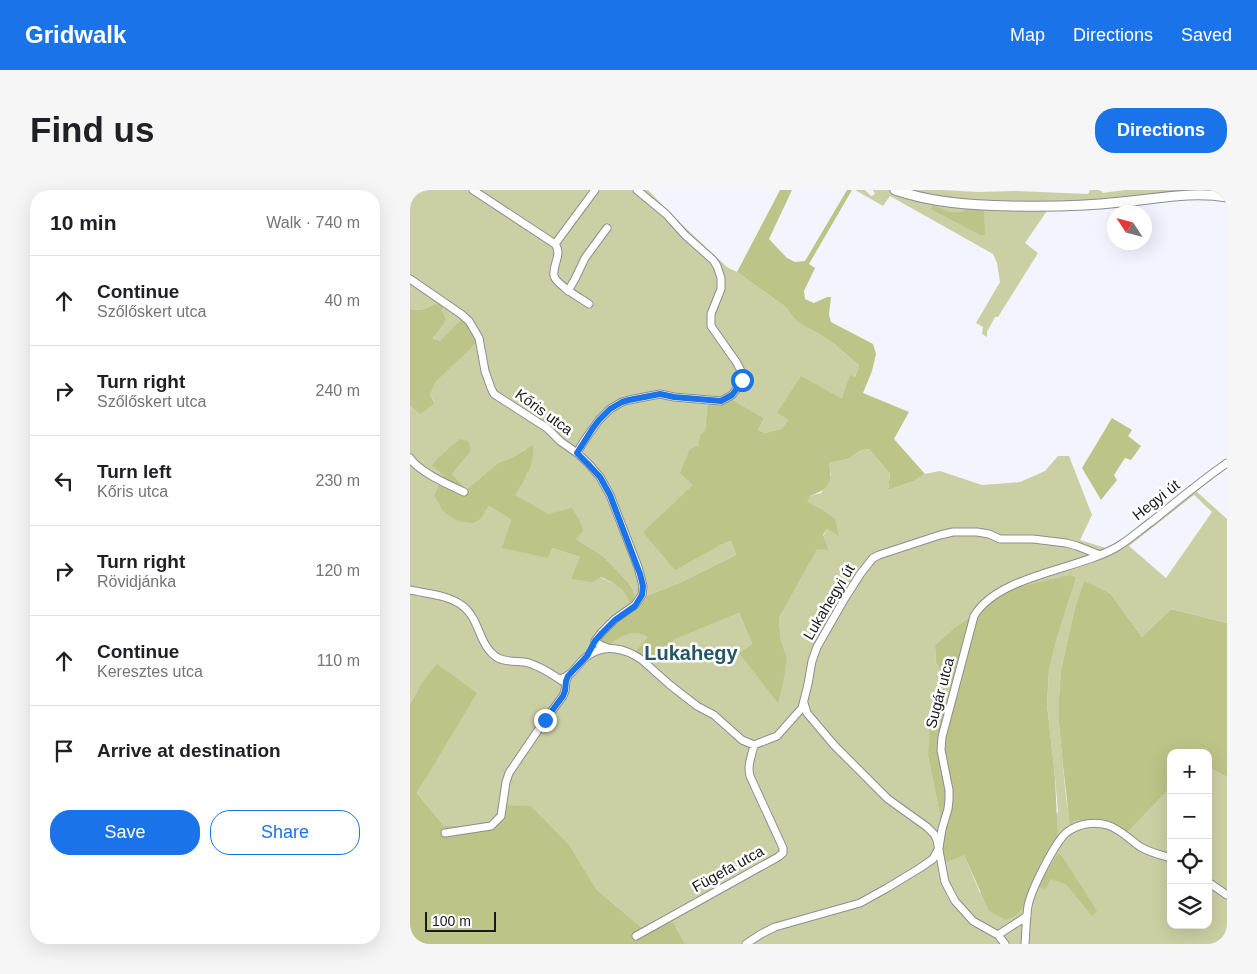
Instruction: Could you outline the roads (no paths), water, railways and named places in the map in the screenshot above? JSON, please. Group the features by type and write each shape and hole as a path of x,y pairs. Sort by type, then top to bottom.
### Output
{"main road":[{"path":"895,190 933,201 978,205 1088,205 1182,193 1227,196"}],"street":[{"path":"473,190 554,244 558,252 554,276 568,291 589,304"},
{"path":"554,244 595,190"},
{"path":"577,453 599,420 610,409 622,402 660,394 721,401 732,395 742,380 741,371 737,363 711,326 711,314 721,289 722,278 717,266 666,214 637,190"},
{"path":"568,291 585,258 607,228"},
{"name":"Kőris utca","path":"410,280 470,321 479,338 485,371 494,394 547,428 560,441 577,453 600,477 610,495 643,586 642,595 635,606 615,620 595,641"},
{"path":"410,458 413,463 441,482 464,492"},
{"name":"Hegyi út","path":"1100,555 1128,540 1227,463"},
{"name":"Lukahegyi út","path":"754,745 777,736 802,708 812,661 817,647 844,598 873,558 923,540 953,532 977,532 989,534 1000,539 1051,541 1077,546 1100,555"},
{"name":"Sugár utca","path":"939,848 949,800 949,790 941,750 942,737 974,616 988,600 1010,586 1100,555"},
{"path":"410,590 449,598 457,602 471,614 484,643 494,655 504,661 529,663 548,672 566,684"},
{"path":"560,679 568,676 587,656 595,641 608,648 620,649 637,656 697,706 714,715 742,740 754,745"},
{"path":"587,656 608,648"},
{"path":"445,832 491,826 500,816 508,773 563,696 568,676"},
{"path":"804,703 807,713 834,745 888,799 934,834 939,848 945,882 955,901 973,921 998,935 1005,944"},
{"path":"798,713 807,713"},
{"name":"Fügefa utca","path":"636,936 783,853 784,848 748,769 754,745"},
{"path":"1025,944 1028,904 1038,879 1057,845 1066,833 1077,826 1090,823 1106,824 1126,835 1140,847 1167,857"},
{"path":"746,944 775,927 860,903 933,859 939,848"},
{"path":"1211,884 1227,895"},
{"path":"998,935 1027,916"}],"district":[{"name":"Lukahegy","path":"691,653"}]}
